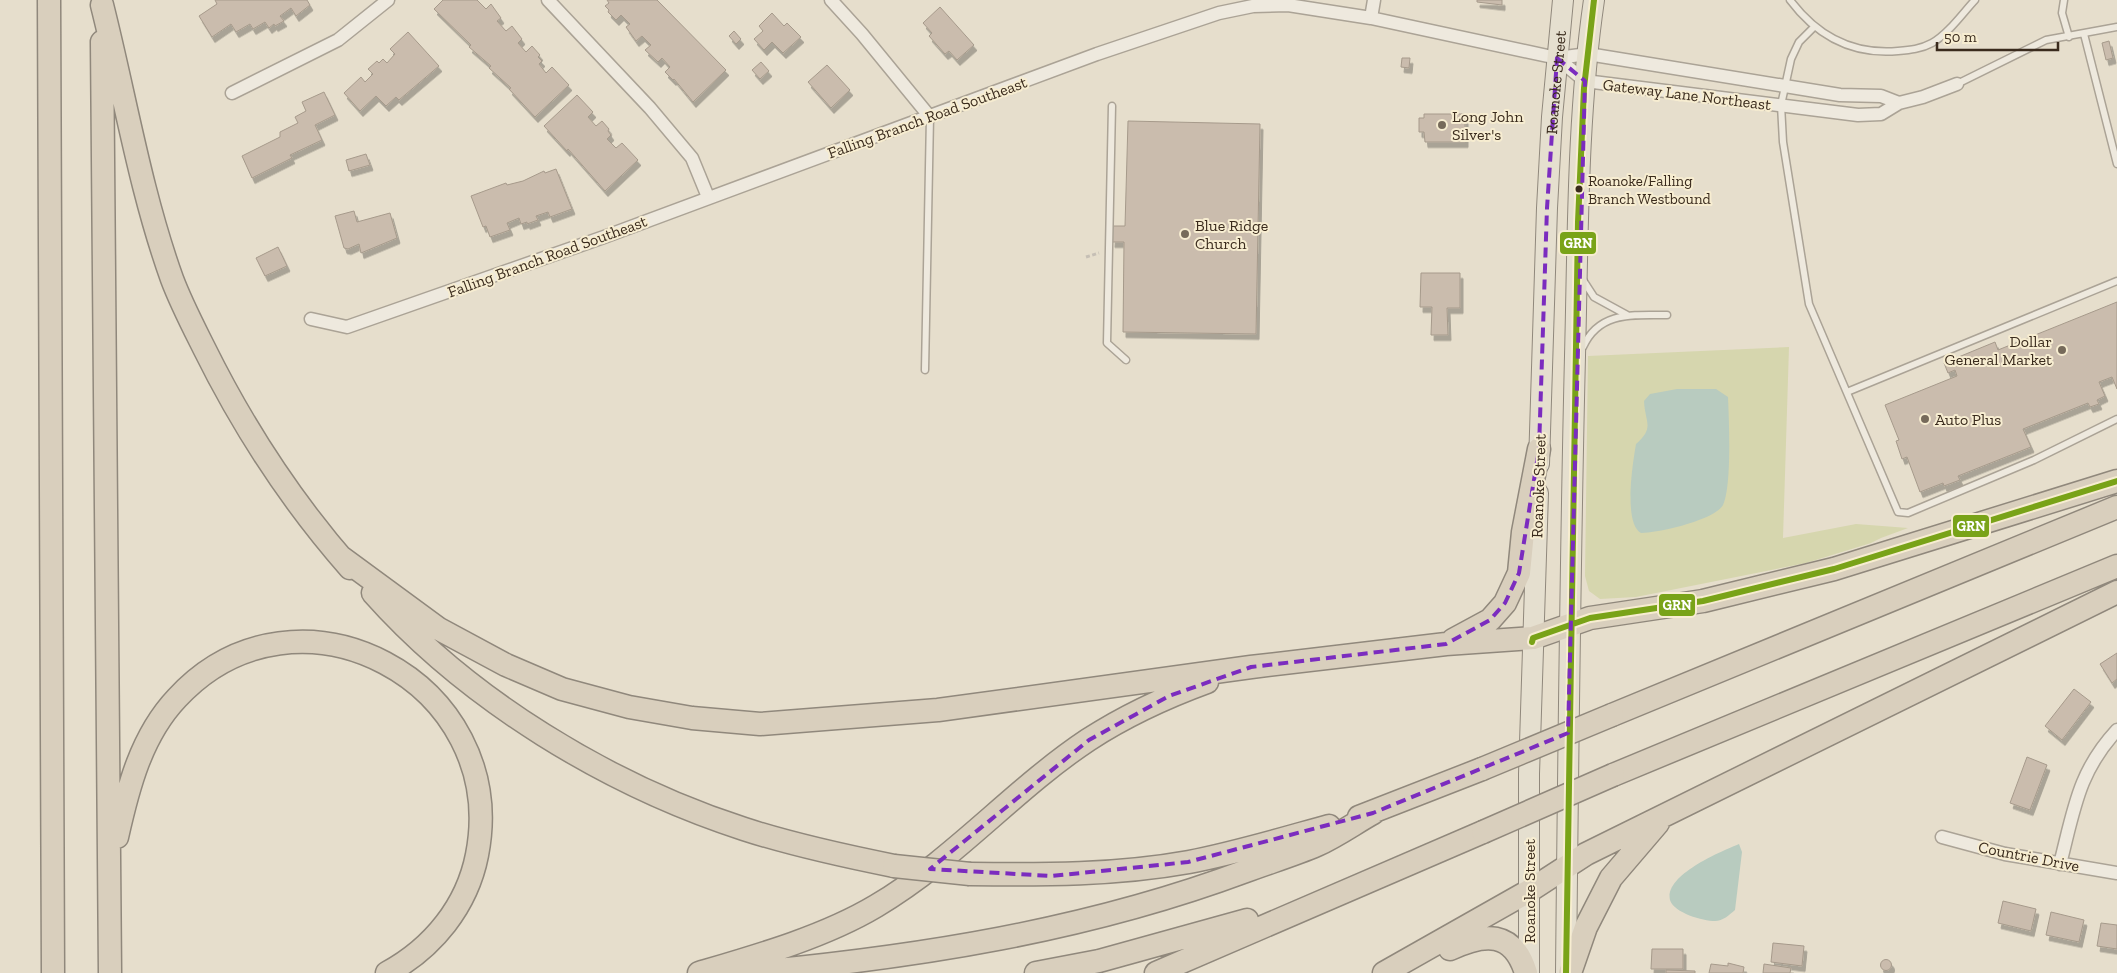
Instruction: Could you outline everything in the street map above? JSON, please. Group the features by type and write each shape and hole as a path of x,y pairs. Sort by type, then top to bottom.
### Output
{"highway":[{"path":"49,0 53,970"},
{"path":"102,2 145,191 173,281 211,363 260,447 295,499 341,557 400,624 484,693 559,744 617,776 684,807 744,829 820,851 894,866 970,874 1052,876 1188,862 1256,847 1373,813 2117,507"},
{"path":"102,2 110,968"},
{"path":"1446,644 1490,620 1505,603 1519,573 1523,532 1539,449"},
{"path":"341,557 440,629 506,665 562,689 629,708 692,718 760,724 833,720 948,708 1250,667 1446,644 1532,638 1590,618 1703,601 1834,569 2117,481"},
{"path":"1156,973 1613,775 2117,566"},
{"path":"1384,973 1529,890 1567,865 1668,812 2117,592"},
{"path":"109,875 121,823 141,753 157,724 176,698 203,674 234,656 262,647 290,643 321,643 351,648 397,670 416,682 434,699 466,745 476,774 481,804 480,836 475,866 462,899 432,940 406,962 387,973"},
{"path":"699,973 740,961 833,928 876,906 956,850 1049,770 1089,740 1169,696 1250,667"},
{"path":"1570,973 1586,927 1611,878 1668,812"},
{"path":"747,973 843,964 938,951 1030,934 1117,914 1201,888 1318,844 1373,813"},
{"path":"1036,973 1099,961 1203,933 1362,884"},
{"path":"1416,956 1429,956 1476,938 1488,937 1504,941 1511,946 1528,973"}],"main road":[{"name":"Roanoke Street","path":"1528,973 1532,638 1547,208 1557,58 1563,0"},
{"name":"Roanoke Street","path":"1566,973 1569,625 1577,265 1585,81 1594,0"}],"street":[{"path":"232,93 338,40 388,0"},
{"path":"548,0 650,108 692,158 708,197"},
{"path":"831,0 862,34 930,117"},
{"path":"1371,18 1374,0"},
{"name":"Falling Branch Road Southeast","path":"311,319 347,327 604,237 1097,54 1219,13 1253,6 1288,5 1371,18 1557,58"},
{"name":"Gateway Lane Northeast","path":"1557,58 1588,54 1840,95 1881,96 1899,102"},
{"name":"Gateway Lane Northeast","path":"1557,58 1585,81 1858,115 1881,114 1899,102 1923,97 1957,84"},
{"path":"2060,864 2080,785 2099,749 2117,730"},
{"name":"Countrie Drive","path":"1942,836 2005,854 2117,873"}],"lane":[{"path":"1790,0 1814,27 1834,40 1856,49 1873,52 1921,48 1937,39 1975,0"},
{"path":"2064,0 2062,13 2069,37"},
{"path":"1814,27 1799,42 1791,59 1781,105 1782,142 1809,304 1898,512 1908,513 2034,460 2117,419"},
{"path":"1957,84 2046,40 2117,27"},
{"path":"2084,34 2117,164"},
{"path":"1112,106 1107,343 1126,360"},
{"path":"925,370 930,117"},
{"path":"1577,265 1584,284 1594,297 1627,314"},
{"path":"1847,392 2117,281"},
{"path":"1574,375 1588,335 1597,326 1627,314 1667,315"}],"highlighted area":[{"path":"1557,58 1585,81 1568,733 1373,813 1188,862 1052,876 930,869 1089,740 1169,696 1251,667 1446,644 1490,620 1505,603 1519,573 1539,449 1547,208"}],"green space":[{"path":"1789,347 1783,538 1856,524 1908,528 1871,543 1806,563 1636,597 1600,599 1589,591 1585,576 1588,356"}],"shaded area":[{"path":"1677,389 1716,389 1728,397 1729,452 1726,496 1723,505 1718,511 1709,516 1685,525 1641,533 1635,527 1632,517 1631,492 1636,444 1645,433 1648,424 1644,401 1650,394"},
{"path":"1739,844 1742,852 1735,910 1721,920 1710,921 1683,912 1673,905 1670,900 1671,891 1676,882 1685,873 1708,858"}],"building":[{"path":"215,0 307,0 310,5 296,16 291,8 280,16 284,21 275,26 274,24 269,28 265,22 253,29 250,24 236,32 231,24 212,37 199,16 217,4"},
{"path":"443,0 477,0 486,9 491,4 501,18 497,21 506,31 512,26 522,39 518,43 526,52 532,46 540,55 538,57 542,61 539,64 546,73 552,67 569,85 535,117 509,89 511,88 489,68 491,66 469,47 471,45 434,9"},
{"path":"607,0 657,0 726,70 693,102 674,79 665,72 670,67 662,58 658,62 645,50 651,45 642,36 636,41 626,27 630,24 621,15 616,20 608,12 609,10 605,6 609,3"},
{"path":"1477,0 1502,0 1502,5 1477,2"},
{"path":"940,7 974,45 957,60 949,51 945,54 929,36 932,33 923,23"},
{"path":"772,13 784,26 787,23 801,37 783,53 772,42 764,50 754,39 763,31 759,26"},
{"path":"734,31 741,39 736,44 729,36"},
{"path":"408,32 439,66 399,100 396,97 386,106 376,96 360,111 344,93 361,77 365,82 373,74 368,69 377,61 379,63 383,59 387,63 395,54 390,49"},
{"path":"2109,41 2113,58 2106,60 2102,43"},
{"path":"1402,58 1410,58 1409,68 1401,67"},
{"path":"761,62 769,71 760,79 752,70"},
{"path":"827,65 850,90 831,108 808,82"},
{"path":"324,92 335,115 315,125 322,140 290,155 292,158 252,178 242,156 280,137 280,132 298,123 295,117 306,111 302,102"},
{"path":"577,95 593,112 588,117 596,126 602,121 609,129 608,131 611,135 607,139 616,148 622,143 638,160 605,191 568,149 567,151 544,126"},
{"name":"Long John Silver's","path":"1424,114 1465,114 1465,142 1425,142 1424,132 1419,132 1419,118 1424,118"},
{"name":"Blue Ridge Church","path":"1128,121 1260,124 1256,334 1123,332 1124,242 1112,242 1113,226 1125,226"},
{"path":"366,154 370,165 349,171 346,160"},
{"path":"556,169 572,209 550,217 548,212 536,216 538,220 527,224 527,222 521,224 519,218 507,223 510,230 490,237 486,226 483,227 471,196 506,183 507,185 523,181 544,171 545,173"},
{"path":"354,211 357,222 390,213 397,238 361,253 359,244 348,249 344,248 335,216"},
{"path":"278,247 287,266 265,276 256,258"},
{"path":"1421,273 1460,273 1460,308 1447,308 1448,335 1431,335 1432,307 1420,307"},
{"path":"2117,302 2117,389 2112,377 2099,382 2105,396 2097,400 2099,404 2090,407 2088,403 2023,429 2031,447 1958,476 1960,480 1944,486 1943,483 1920,492 1907,457 1902,459 1896,441 1899,440 1885,405 1957,376 1955,370 1948,373 1944,363 1995,342 1998,350"},
{"path":"2117,653 2117,679 2112,683 2100,664"},
{"path":"2074,689 2091,702 2062,740 2045,726"},
{"path":"2027,757 2047,765 2030,810 2010,803"},
{"path":"2003,901 2036,909 2031,931 1998,923"},
{"path":"2051,912 2084,920 2079,942 2046,935"},
{"path":"2101,923 2117,925 2117,949 2097,946"},
{"path":"1773,943 1804,946 1802,966 1771,962"},
{"path":"1652,949 1683,949 1683,969 1651,969"},
{"path":"1884,960 1888,960 1891,965 1890,969 1884,970 1881,967 1881,963"},
{"path":"1728,963 1744,967 1743,973 1709,973 1711,964 1728,966"},
{"path":"1764,964 1791,968 1790,973 1763,973"},
{"path":"1666,970 1695,971 1695,973 1666,973"}],"transit line":[{"name":"GRN","path":"1566,973 1578,222 1584,88 1594,0"},
{"name":"GRN","path":"1532,642 1533,638 1590,618 1703,601 1834,569 2117,481"}],"place":[{"name":"Long John Silver's","path":"1442,125"},
{"name":"Roanoke/Falling Branch Westbound","path":"1579,189"},
{"name":"Blue Ridge Church","path":"1185,234"},
{"name":"Dollar General Market","path":"2062,350"},
{"name":"Auto Plus","path":"1925,419"}]}
